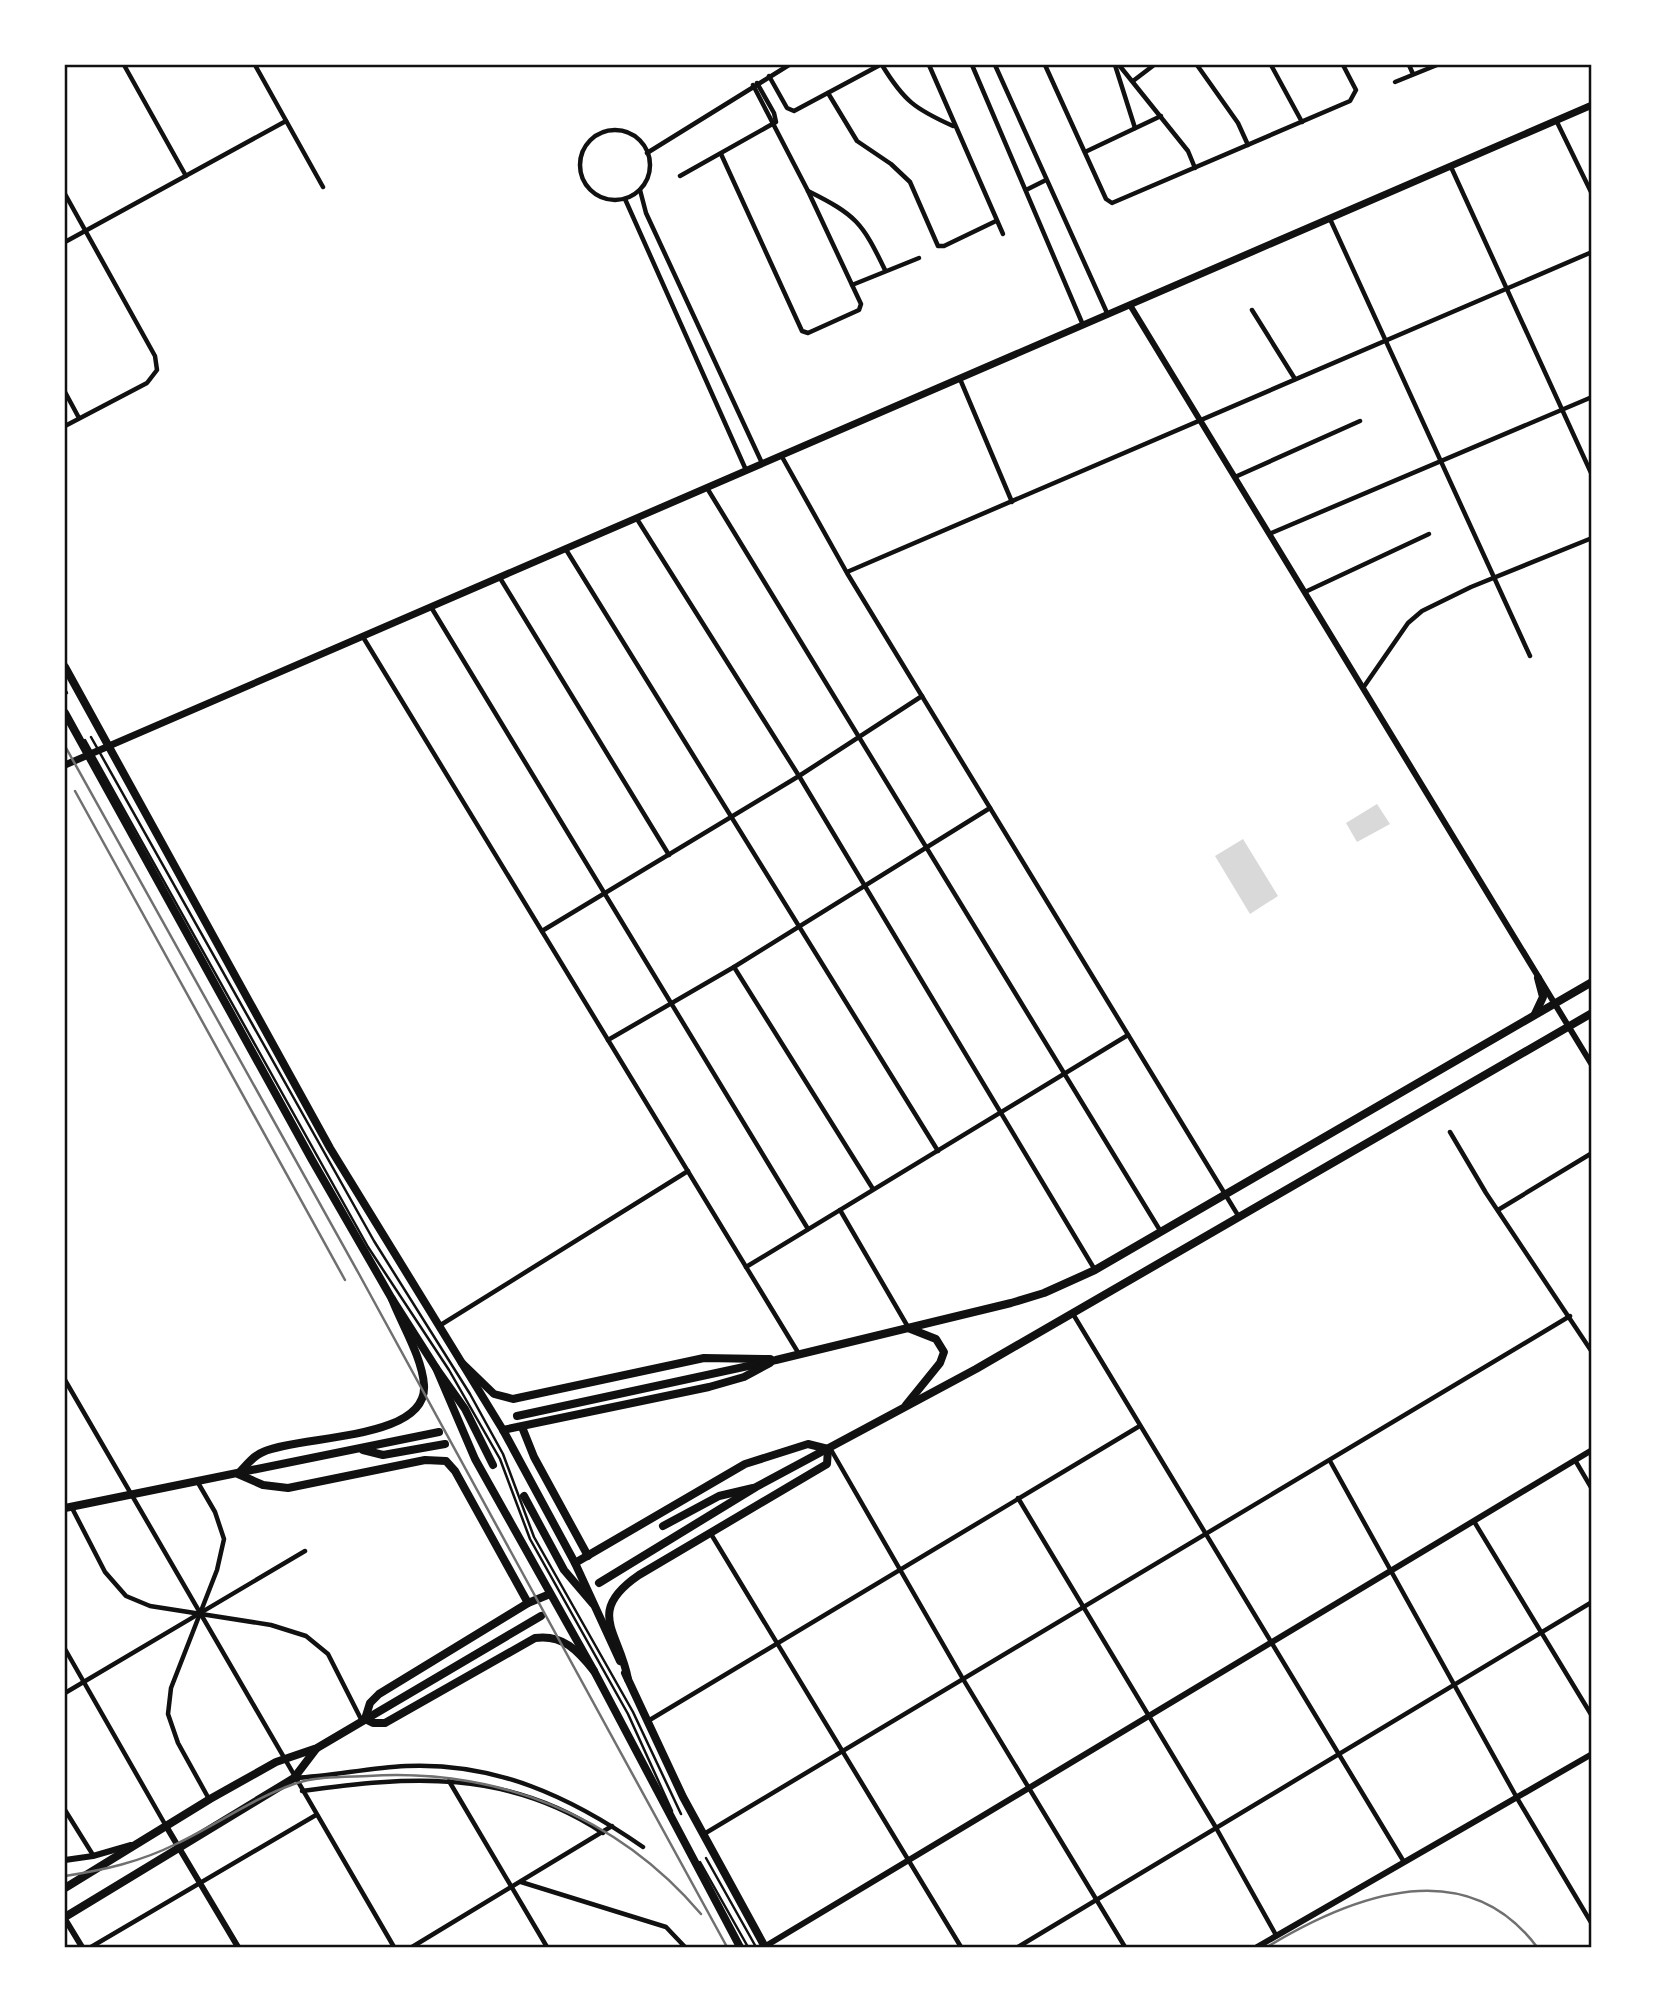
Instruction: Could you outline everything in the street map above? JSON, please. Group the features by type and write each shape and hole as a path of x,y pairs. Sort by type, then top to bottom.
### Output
{"main road":[{"path":"65,765 1592,105"},
{"path":"65,667 97,751 392,1299 466,1409 493,1465"},
{"path":"65,713 97,751 330,1148 503,1430 575,1563 648,1721 763,1947"},
{"path":"1526,1021 1535,1014 1542,1001 1543,992 1538,978"},
{"path":"517,1416 776,1360 1010,1303 1095,1270 1592,982"},
{"path":"599,1583 757,1487 901,1410 1072,1313 1592,1013"},
{"path":"238,1474 263,1452 391,1425 414,1412 423,1398 424,1383 392,1299"},
{"path":"901,1410 940,1363 944,1352 936,1339 908,1328"},
{"path":"462,1363 494,1394 513,1399 704,1358 776,1360"},
{"path":"503,1430 719,1385 744,1377 776,1360"},
{"path":"436,1368 475,1459 594,1671 740,1947"},
{"path":"522,1427 534,1457 588,1556"},
{"path":"68,1507 361,1450 439,1432"},
{"path":"361,1450 383,1455 445,1444"},
{"path":"575,1563 745,1464 808,1444 829,1448"},
{"path":"628,1679 625,1659 611,1629 610,1602 626,1584 827,1464 829,1448"},
{"path":"238,1474 263,1485 288,1488 425,1460 446,1461 455,1471 528,1603"},
{"path":"663,1526 719,1496 757,1487"},
{"path":"524,1496 564,1570 593,1604"},
{"path":"364,1720 370,1703 379,1694 528,1603 550,1594"},
{"path":"65,1888 210,1799 283,1759 317,1748 541,1616"},
{"path":"364,1720 373,1724 385,1723 535,1638 550,1637 565,1643 582,1656 594,1671"},
{"path":"65,1918 294,1778 317,1748"}],"street":[{"path":"124,65 186,176"},
{"path":"255,65 323,187"},
{"path":"647,153 789,65"},
{"path":"769,76 790,111 881,65 897,90 912,106 954,126"},
{"path":"929,65 1003,234"},
{"path":"972,65 1084,325"},
{"path":"995,65 1108,315"},
{"path":"1045,65 1107,201 1117,202 1350,101 1356,90 1343,65"},
{"path":"1117,65 1135,128"},
{"path":"1117,65 1133,81 1188,151 1195,168"},
{"path":"1133,81 1154,65"},
{"path":"1198,65 1238,122 1248,145"},
{"path":"1271,65 1303,122"},
{"path":"1409,65 1413,74"},
{"path":"1395,82 1437,65"},
{"path":"721,154 802,331 808,332 859,310 861,304 755,84"},
{"path":"828,93 857,141 891,164 910,183 938,246 944,246 996,221"},
{"path":"1085,152 1161,116"},
{"path":"1556,120 1592,194"},
{"path":"65,242 286,121"},
{"path":"680,176 775,123"},
{"path":"619,131 638,139 647,153 650,170 640,190 625,199 607,199 590,190 581,171 584,150 599,135 619,131"},
{"path":"1451,166 1592,475"},
{"path":"1026,190 1046,180"},
{"path":"640,190 646,213 762,463"},
{"path":"808,191 842,208 860,223 885,270"},
{"path":"65,194 155,356 157,370 147,383 65,426"},
{"path":"625,199 746,470"},
{"path":"1329,218 1530,656"},
{"path":"847,572 1592,251"},
{"path":"852,285 919,258"},
{"path":"1130,305 1592,1065"},
{"path":"1252,310 1295,379"},
{"path":"960,378 1012,502"},
{"path":"65,392 79,418"},
{"path":"1269,534 1592,397"},
{"path":"1235,477 1360,421"},
{"path":"780,454 847,572 1239,1217"},
{"path":"706,488 1161,1232"},
{"path":"636,518 799,776 1095,1270"},
{"path":"1304,592 1429,534"},
{"path":"1363,688 1412,618 1445,599 1592,538"},
{"path":"565,548 938,1151"},
{"path":"499,577 669,855"},
{"path":"430,607 808,1229"},
{"path":"362,636 800,1354"},
{"path":"542,931 799,776 922,696"},
{"path":"608,1040 734,967 990,808"},
{"path":"734,967 873,1189"},
{"path":"746,1267 1128,1035"},
{"path":"1450,1132 1592,1352"},
{"path":"1499,1210 1592,1153"},
{"path":"438,1326 688,1171"},
{"path":"840,1210 908,1328"},
{"path":"1072,1313 1405,1862"},
{"path":"704,1834 842,1749 1570,1316"},
{"path":"65,1380 394,1947"},
{"path":"648,1721 1139,1427"},
{"path":"829,1448 1028,1789 1125,1947"},
{"path":"763,1947 1592,1450"},
{"path":"1575,1460 1592,1489"},
{"path":"1330,1461 1517,1798 1592,1924"},
{"path":"197,1481 215,1512 224,1539 217,1570 172,1688 168,1714 178,1743 210,1799"},
{"path":"1018,1498 1215,1826 1276,1935"},
{"path":"68,1507 105,1572 126,1596 150,1606 271,1625 290,1630 318,1644 338,1670 364,1720"},
{"path":"1475,1522 1592,1716"},
{"path":"711,1534 961,1947"},
{"path":"65,1693 305,1551"},
{"path":"1017,1947 1592,1602"},
{"path":"65,1649 238,1947"},
{"path":"1257,1947 1592,1754"},
{"path":"294,1778 406,1766 469,1769 541,1788 612,1826 643,1847"},
{"path":"302,1791 388,1780 449,1780 522,1795 559,1809 603,1833"},
{"path":"449,1780 547,1947"},
{"path":"65,1810 93,1856"},
{"path":"91,1947 316,1815"},
{"path":"412,1947 612,1826"},
{"path":"65,1860 93,1856 135,1844"},
{"path":"521,1882 666,1927 685,1947"},
{"path":"65,1918 82,1947"}],"lane":[{"path":"91,737 368,1247 454,1379 494,1448 530,1539 628,1714 675,1817"},
{"path":"85,740 97,751 408,1296 477,1406 511,1472 534,1537 633,1712 681,1814"},
{"path":"706,1858 763,1947"},
{"path":"700,1862 748,1947"}],"shaded area":[{"path":"1377,804 1390,824 1357,842 1346,823"},
{"path":"1243,839 1278,896 1250,914 1215,856"}],"railway":[{"path":"65,746 359,1274 727,1947"},
{"path":"75,791 345,1280"},
{"path":"65,1876 108,1868 149,1856 191,1837 263,1797 303,1781 340,1777 416,1776 463,1780 508,1790 551,1805 593,1825 632,1850 668,1879 701,1914"},
{"path":"1267,1947 1334,1912 1370,1899 1406,1892 1442,1891 1476,1899 1508,1917 1537,1947"}]}
